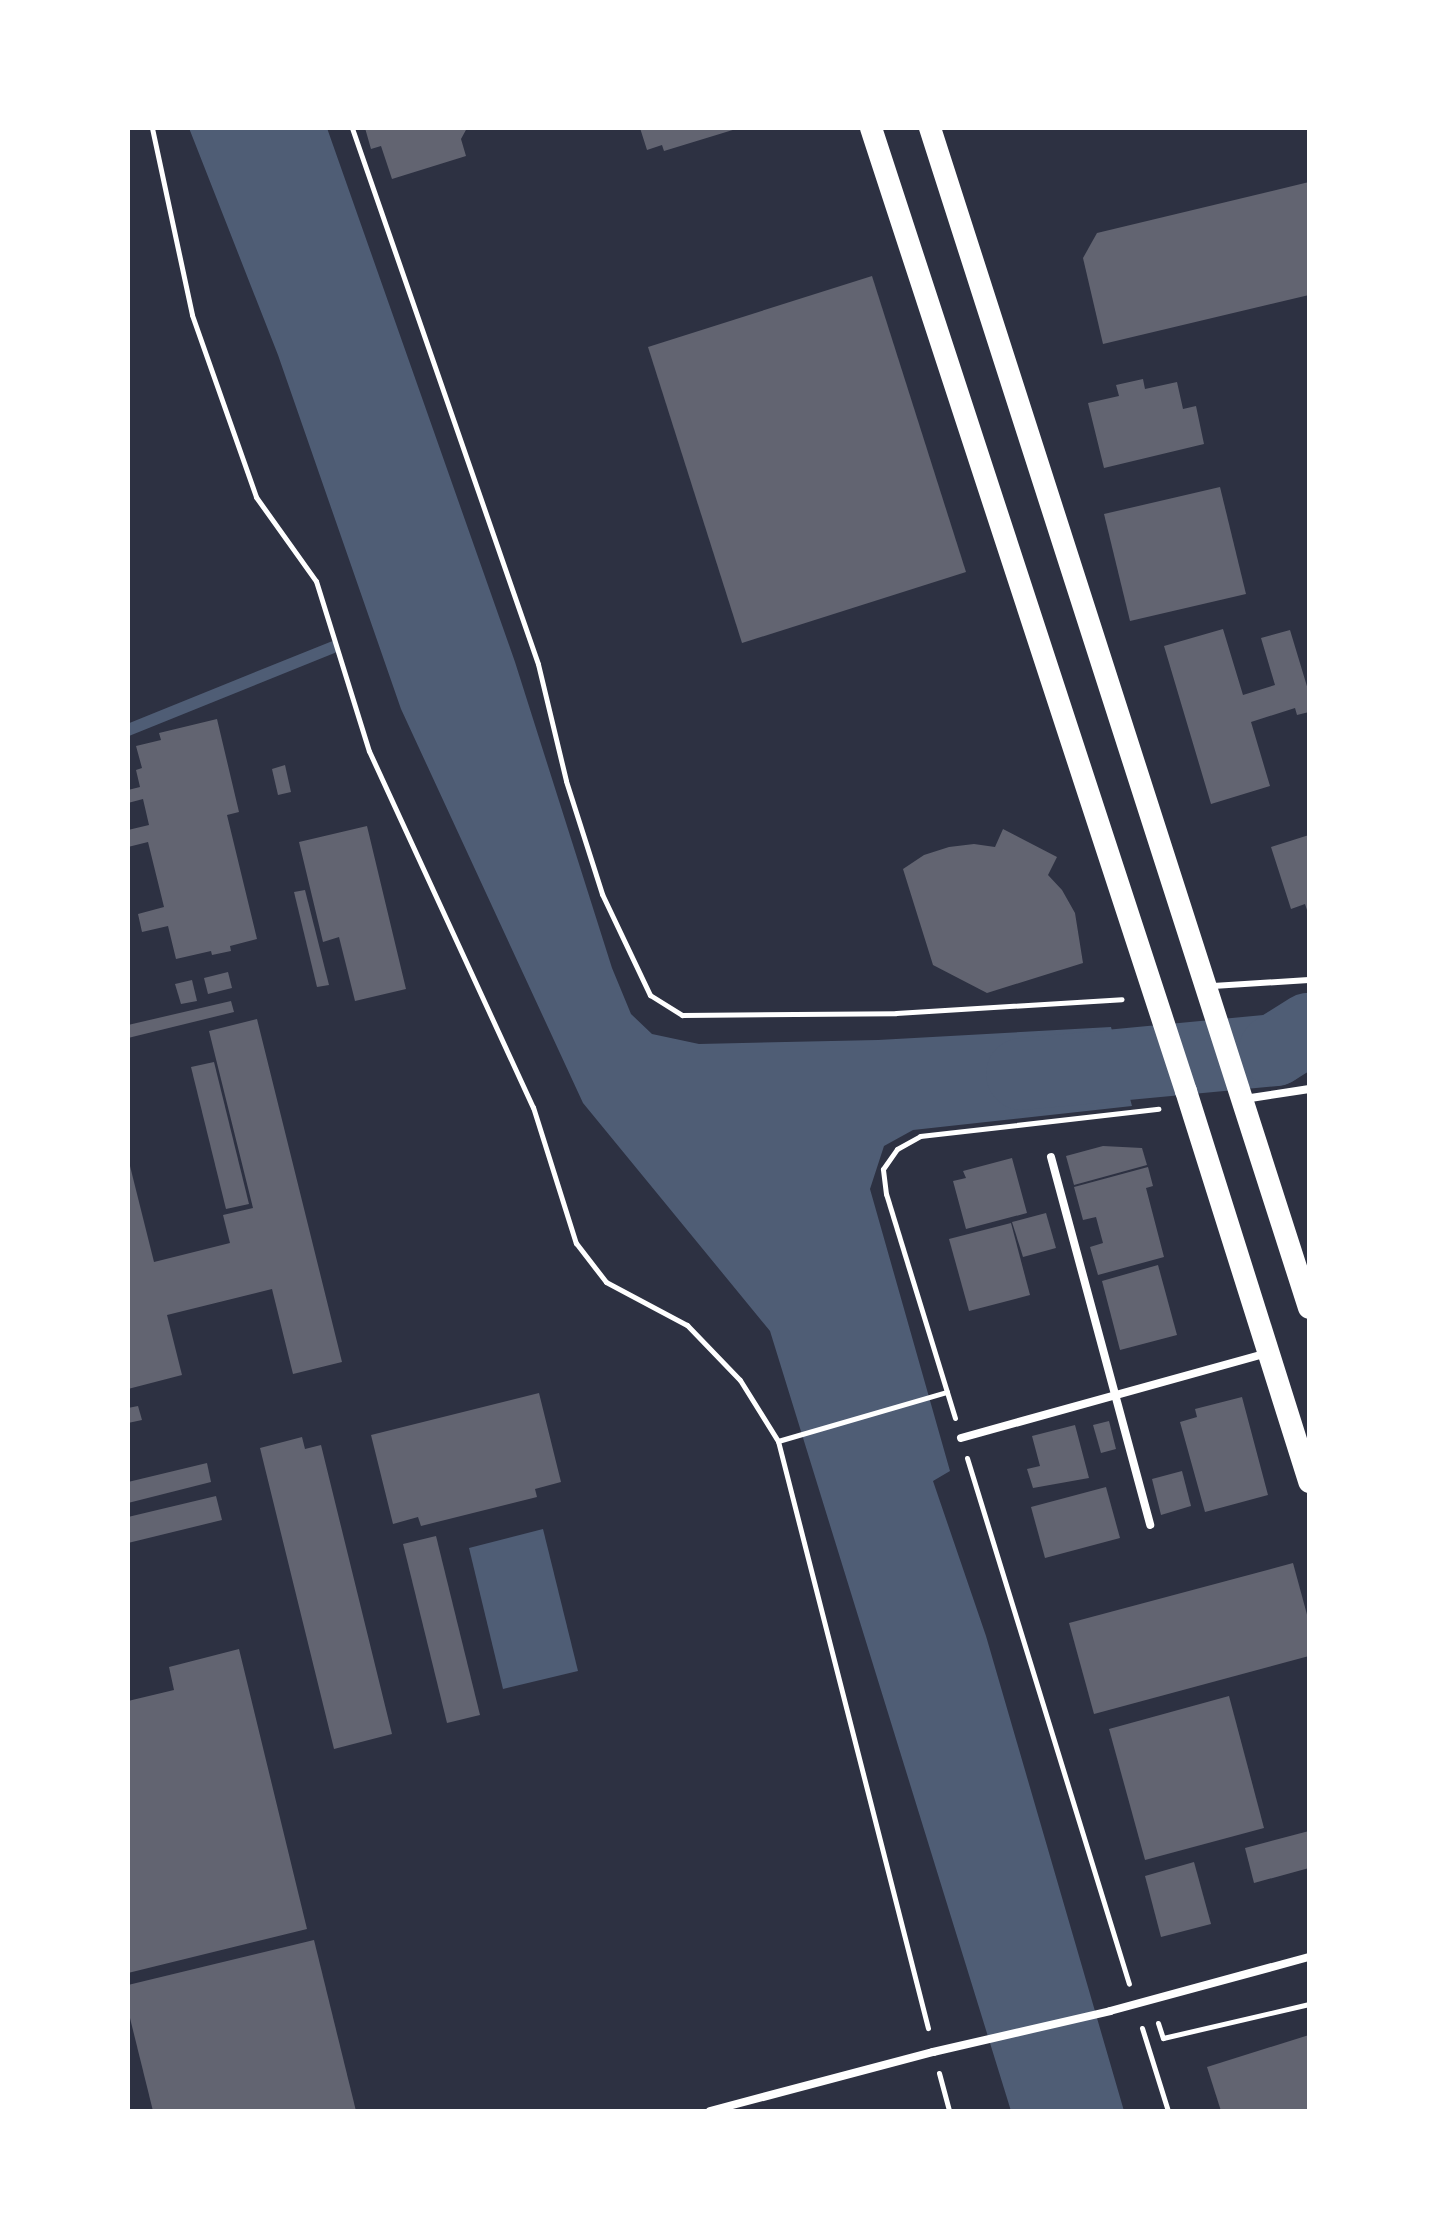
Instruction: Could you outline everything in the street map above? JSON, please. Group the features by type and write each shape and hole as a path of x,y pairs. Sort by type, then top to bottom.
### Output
{"highway":[{"path":"871,128 1153,999 1186,1091 1309,1482"},
{"path":"930,128 1309,1308"}],"street":[{"path":"1241,1092 1309,1089"},
{"path":"1051,1157 1150,1525"},
{"path":"961,1438 1268,1353"},
{"path":"710,2111 734,2108 933,2052 1110,2011 1309,1957"}],"lane":[{"path":"1206,989 1309,980"}],"path":[{"path":"152,128 192,315 256,497 316,581 369,751 533,1107 576,1243 606,1282 687,1325 740,1380 778,1441 949,2111"},
{"path":"352,128 538,664 566,781 602,894 650,995 682,1015 896,1013 1122,999"},
{"path":"778,1441 947,1392"},
{"path":"1151,1999 1163,2038 1309,2004"}],"water":[{"path":"189,128 327,128 515,662 612,968 631,1014 652,1034 699,1044 878,1040 1111,1027 1132,1106 913,1130 884,1146 870,1189 950,1471 933,1481 986,1636 1124,2111 1011,2111 770,1331 583,1103 401,709 278,355"},
{"path":"543,1529 578,1671 503,1689 469,1548"}],"building":[{"path":"365,128 467,128 461,139 466,156 392,179 381,146 371,149"},
{"path":"640,128 736,129 664,151 662,145 647,150"},
{"path":"1309,182 1309,295 1103,344 1083,258 1097,233"},
{"path":"872,276 966,572 742,643 648,347"},
{"path":"1143,379 1145,389 1177,382 1183,409 1196,406 1204,444 1104,468 1088,403 1119,396 1116,385"},
{"path":"1220,487 1246,594 1130,621 1104,514"},
{"path":"1223,629 1243,695 1275,685 1261,638 1290,630 1309,693 1309,712 1297,715 1295,708 1251,722 1270,786 1211,804 1164,646"},
{"path":"217,719 239,812 227,815 257,939 230,946 231,951 212,955 211,951 176,959 168,926 142,932 138,914 164,907 148,842 128,847 128,830 149,825 143,799 128,803 128,790 140,787 136,770 142,768 136,746 161,740 159,733"},
{"path":"285,765 291,792 278,795 272,769"},
{"path":"367,826 406,989 355,1001 339,937 323,942 299,842"},
{"path":"1003,829 1057,857 1048,875 1062,890 1075,913 1083,963 987,993 933,965 903,869 924,855 949,847 974,844 995,847"},
{"path":"1309,835 1308,913 1305,904 1291,909 1271,847"},
{"path":"305,890 329,985 317,987 294,892"},
{"path":"228,972 232,988 208,994 204,978"},
{"path":"192,980 197,1001 181,1004 175,984"},
{"path":"231,1001 234,1012 128,1038 128,1025"},
{"path":"257,1019 342,1362 293,1374 272,1289 167,1315 182,1375 128,1389 128,1158 154,1262 230,1243 223,1215 253,1208 209,1031"},
{"path":"214,1062 249,1204 226,1209 191,1067"},
{"path":"1103,1146 1142,1148 1147,1165 1074,1185 1066,1156"},
{"path":"1012,1158 1027,1213 966,1229 953,1181 966,1178 963,1171"},
{"path":"1148,1167 1153,1186 1146,1188 1164,1257 1098,1275 1090,1247 1103,1243 1096,1217 1083,1220 1074,1187"},
{"path":"1046,1213 1056,1248 1023,1257 1012,1222"},
{"path":"1011,1223 1030,1295 969,1311 949,1239"},
{"path":"1158,1265 1177,1335 1120,1350 1102,1281"},
{"path":"539,1393 561,1482 535,1489 537,1497 421,1526 418,1517 393,1524 371,1435"},
{"path":"1242,1397 1268,1495 1205,1512 1180,1422 1197,1417 1195,1409"},
{"path":"138,1406 142,1420 128,1423 128,1408"},
{"path":"1109,1421 1116,1449 1101,1453 1093,1425"},
{"path":"1075,1425 1089,1478 1033,1488 1027,1469 1040,1466 1032,1436"},
{"path":"302,1437 305,1449 321,1445 392,1734 334,1749 260,1448"},
{"path":"207,1463 211,1482 128,1503 128,1482"},
{"path":"1182,1471 1191,1506 1161,1515 1152,1479"},
{"path":"1106,1487 1120,1538 1045,1558 1031,1507"},
{"path":"216,1496 222,1520 128,1543 128,1517"},
{"path":"436,1536 480,1715 447,1723 403,1544"},
{"path":"1293,1563 1309,1622 1309,1656 1094,1714 1069,1623"},
{"path":"239,1649 307,1929 128,1973 128,1701 174,1690 169,1667"},
{"path":"1229,1696 1264,1828 1145,1860 1109,1729"},
{"path":"1309,1831 1309,1868 1254,1883 1245,1848"},
{"path":"1194,1862 1211,1924 1161,1937 1145,1876"},
{"path":"314,1940 356,2111 153,2111 128,2010 128,1985"},
{"path":"1309,2035 1309,2111 1221,2111 1207,2067"}],"waterway":[{"path":"128,730 333,647"},
{"path":"1022,1074 1275,1050 1309,1029"}]}
